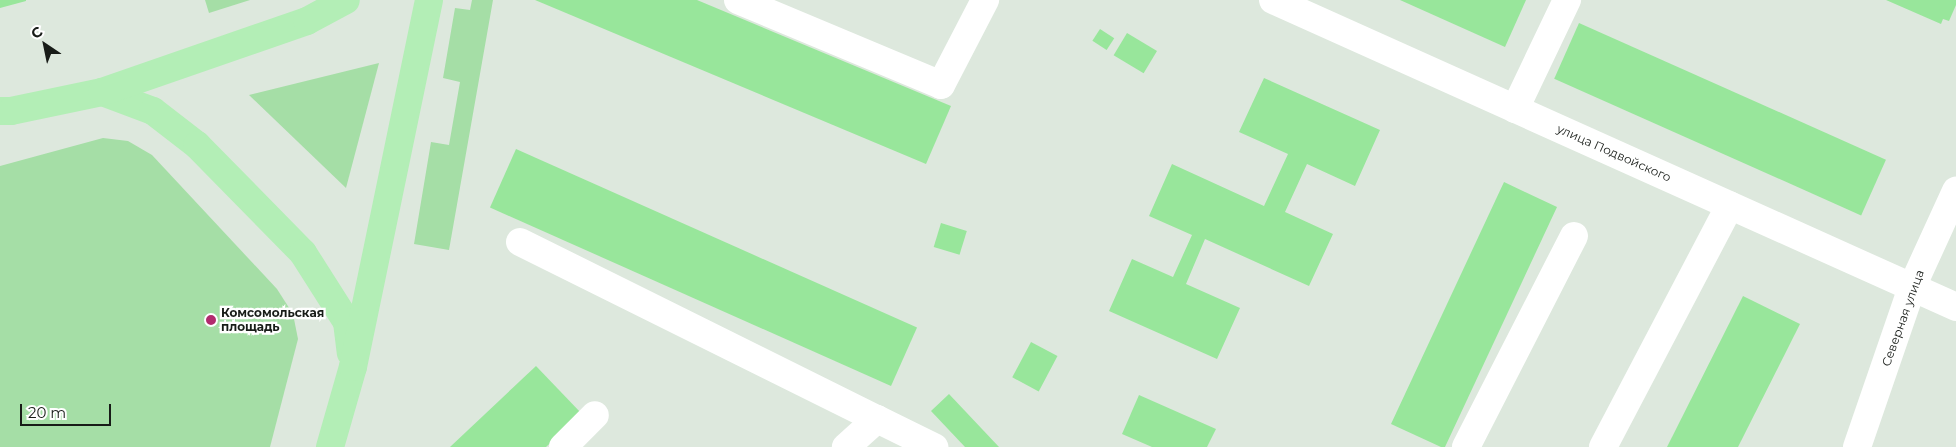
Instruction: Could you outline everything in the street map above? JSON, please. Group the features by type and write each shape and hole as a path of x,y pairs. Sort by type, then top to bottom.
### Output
{"main road":[{"path":"4,113 102,92 307,21 346,0"},
{"path":"336,441 429,0"},
{"path":"102,92 153,111 197,145 304,253 347,322 353,367"}],"street":[{"path":"738,0 941,85 985,0"},
{"name":"улица Подвойского","path":"1273,0 1956,307"},
{"path":"1515,109 1567,0"},
{"name":"Северная улица","path":"1857,447 1912,287 1956,191"},
{"path":"1603,447 1730,205"},
{"path":"1466,447 1574,236"},
{"path":"520,242 934,447"},
{"path":"563,447 595,415"},
{"path":"846,447 877,419"}],"green space":[{"path":"205,0 250,0 209,13"},
{"path":"472,0 493,0 449,250 414,244 431,142 449,145 460,82 443,78 455,8 470,10"},
{"path":"379,63 346,188 249,95"},
{"path":"103,138 128,141 152,155 277,289 293,314 298,339 270,447 0,447 0,166"}],"building":[{"path":"0,0 26,0 26,1 0,8"},
{"path":"535,0 697,0 951,106 926,164"},
{"path":"1400,0 1526,0 1505,47"},
{"path":"1886,0 1956,0 1956,5 1949,21 1943,19 1941,24"},
{"path":"1579,23 1886,160 1861,215 1554,79"},
{"path":"1100,29 1114,38 1107,50 1092,41"},
{"path":"1127,33 1157,51 1144,73 1114,55"},
{"path":"1264,78 1380,130 1355,186 1307,164 1285,212 1333,234 1309,286 1205,239 1186,284 1240,308 1217,359 1109,311 1132,259 1173,277 1192,235 1149,216 1172,164 1264,206 1288,154 1239,132"},
{"path":"516,149 917,328 891,386 490,207"},
{"path":"1504,182 1557,207 1445,447 1441,447 1391,424"},
{"path":"941,223 967,231 960,255 934,247"},
{"path":"1743,296 1800,324 1738,447 1667,447"},
{"path":"1031,342 1057,356 1039,391 1012,377"},
{"path":"536,366 582,414 546,447 450,447"},
{"path":"949,394 999,447 965,447 931,411"},
{"path":"1139,395 1216,429 1207,447 1152,447 1122,434"}],"place":[{"name":"Комсомольская площадь","path":"211,320"}]}
